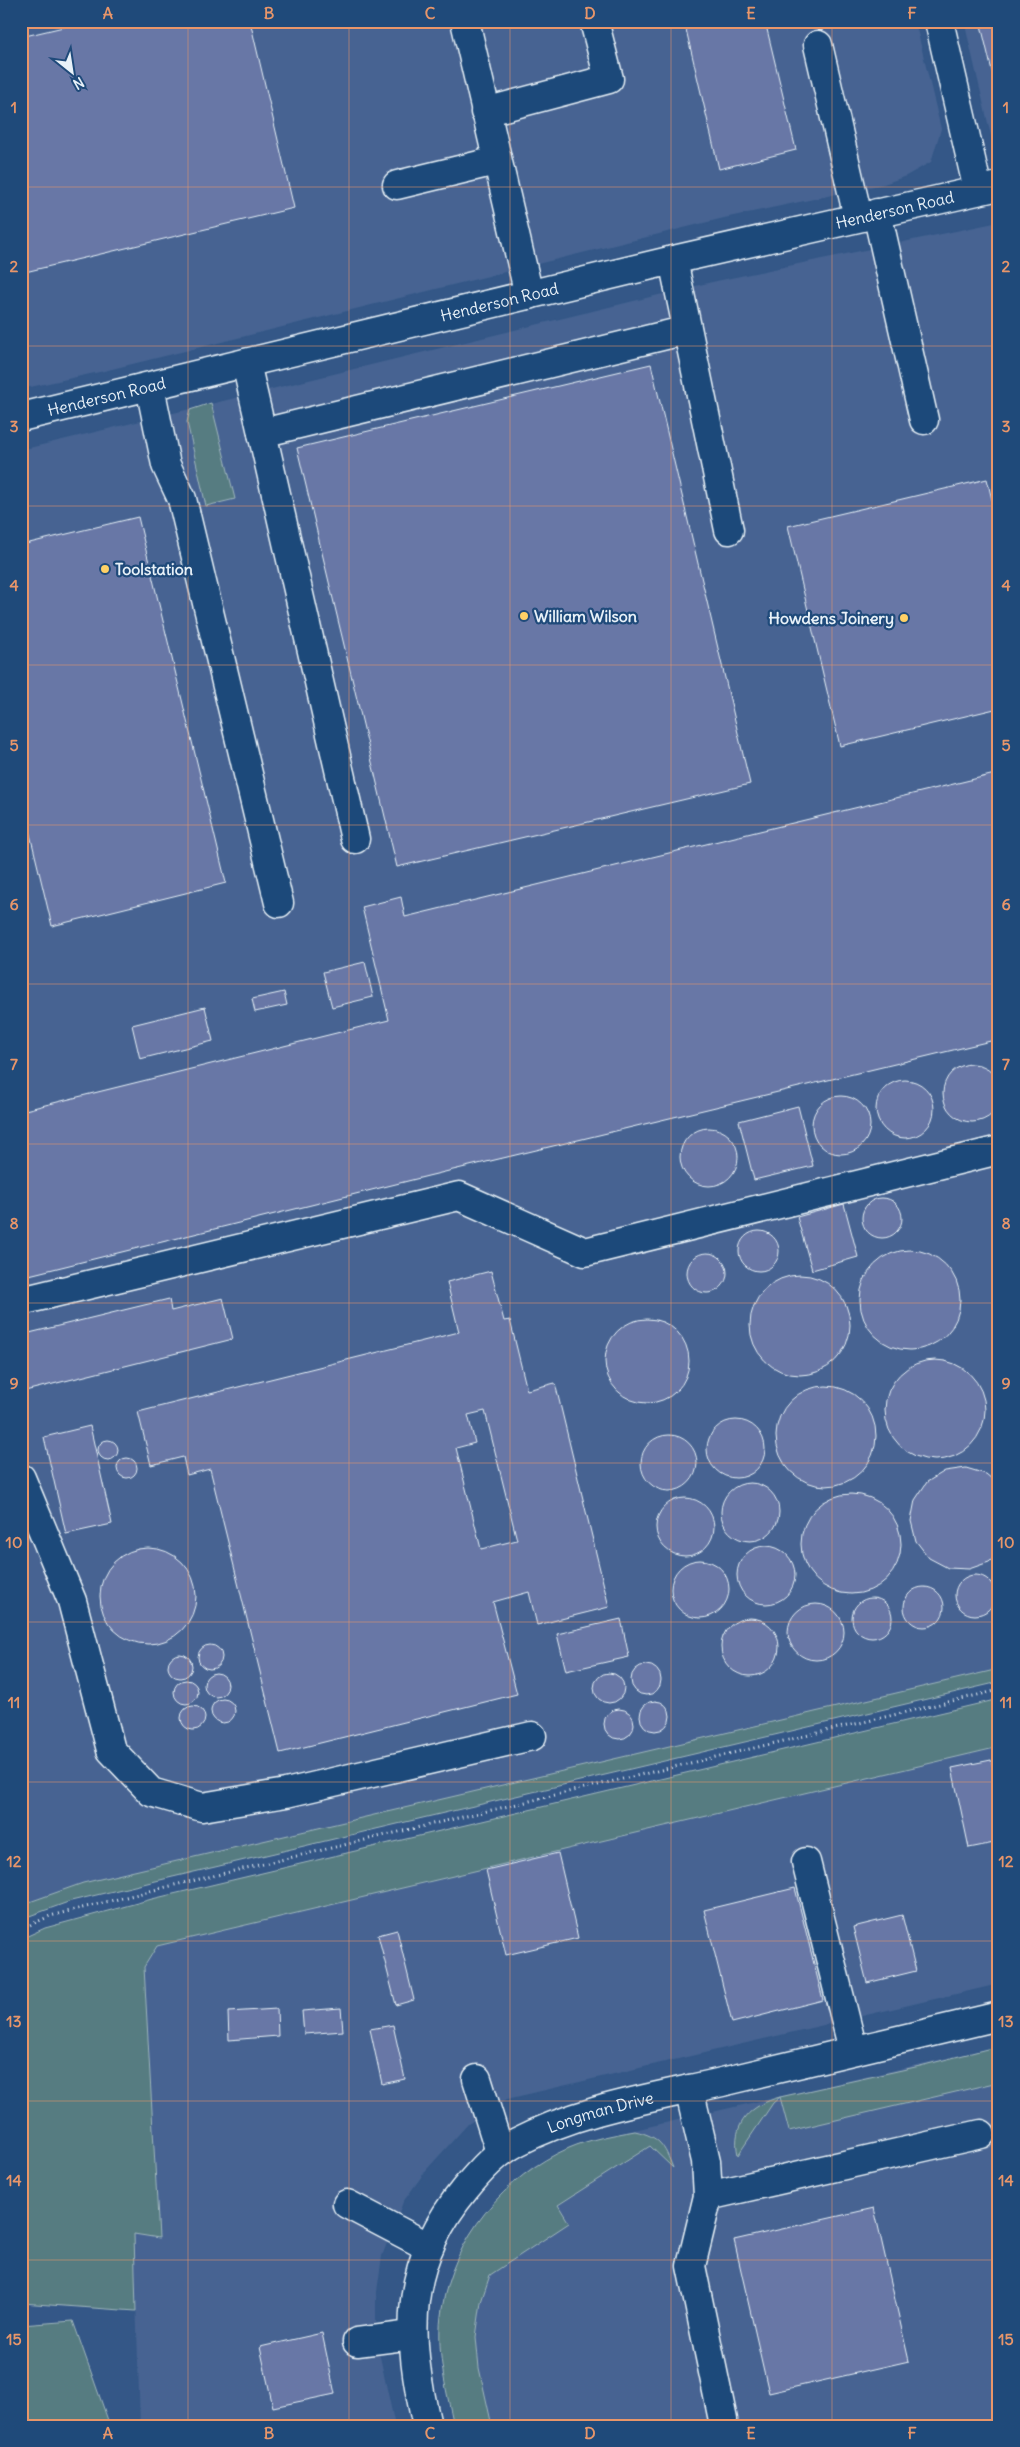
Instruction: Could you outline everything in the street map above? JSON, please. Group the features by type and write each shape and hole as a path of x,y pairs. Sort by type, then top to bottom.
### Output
{"street":[{"path":"465,21 484,112 529,295"},
{"path":"484,112 609,79 594,21"},
{"name":"Henderson Road","path":"21,418 672,260 989,188 939,21"},
{"path":"818,45 868,215 924,420"},
{"path":"397,185 496,161"},
{"path":"672,260 729,530"},
{"path":"262,433 687,330"},
{"path":"246,363 355,838"},
{"path":"150,387 166,465 182,499 279,904"},
{"path":"21,1301 459,1196 585,1252 999,1150"},
{"path":"21,1478 72,1601 111,1750 151,1792 202,1807 286,1792 532,1736"},
{"path":"806,1862 853,2050"},
{"name":"Longman Drive","path":"427,2426 416,2379 412,2335 412,2308 421,2267 445,2213 478,2172 500,2152 517,2142 583,2114 999,2016"},
{"path":"477,2079 500,2152"},
{"path":"689,2089 706,2161 708,2196 691,2266 723,2420"},
{"path":"708,2196 980,2134"},
{"path":"347,2204 429,2246"},
{"path":"357,2342 412,2335"}],"path":[{"path":"21,1929 50,1916 152,1890 999,1690"}],"shaded area":[{"path":"21,21 915,21 941,129 931,162 906,176 884,184 724,218 104,371 21,389"},
{"path":"964,21 999,21 999,156 996,157"},
{"path":"999,222 999,1669 83,1883 21,1905 21,450 712,282"},
{"path":"999,1747 999,1984 507,2099 468,2124 427,2169 403,2202 382,2256 376,2299 376,2322 379,2352 395,2426 140,2426 134,2233 159,2238 144,1967 157,1946"},
{"path":"999,2046 999,2426 454,2426 443,2373 440,2346 441,2310 449,2278 465,2241 483,2216 509,2186 532,2167 570,2147 604,2137"}],"green space":[{"path":"211,403 235,499 206,506 187,422 190,410"},
{"path":"999,1669 999,1682 71,1901 21,1919 21,1905 83,1883"},
{"path":"999,1699 999,1747 157,1946 144,1967 159,2238 134,2234 136,2311 21,2303 21,1939 45,1928 152,1899"},
{"path":"999,2046 999,2100 994,2083 789,2131 780,2097 920,2066"},
{"path":"780,2097 773,2103 738,2155 738,2134 746,2117 760,2105"},
{"path":"635,2131 656,2139 667,2153 673,2168 650,2146 558,2205 569,2223 490,2275 481,2302 476,2337 479,2368 492,2426 454,2426 442,2368 440,2324 448,2283 457,2258 470,2235 485,2213 503,2193 523,2175 545,2160 585,2142"},
{"path":"73,2321 110,2426 21,2426 21,2325"}],"building":[{"path":"89,21 250,21 294,208 21,273 21,37"},
{"path":"684,21 765,21 796,150 719,169"},
{"path":"980,21 999,21 999,100"},
{"name":"William Wilson","path":"651,364 750,784 397,867 297,448"},
{"name":"Howdens Joinery","path":"987,479 999,529 999,708 840,746 788,526"},
{"path":"138,517 226,883 52,926 29,830 21,832 21,545"},
{"path":"999,773 999,1039 428,1176 21,1277 21,1111 389,1020 362,907 401,897 405,917"},
{"path":"365,962 373,997 332,1007 323,972"},
{"path":"284,992 287,1005 255,1012 252,999"},
{"path":"205,1007 213,1041 140,1059 132,1025"},
{"path":"972,1064 988,1069 996,1077 1001,1093 996,1109 988,1117 972,1122 956,1117 948,1109 943,1093 948,1077 956,1069"},
{"path":"905,1080 916,1082 929,1093 934,1109 932,1120 921,1133 905,1138 894,1136 881,1125 876,1109 878,1098 889,1085"},
{"path":"841,1096 852,1098 865,1109 870,1125 868,1136 857,1149 841,1154 830,1152 817,1141 812,1125 814,1114 825,1101"},
{"path":"798,1106 813,1166 754,1180 739,1121"},
{"path":"709,1128 720,1130 733,1141 738,1157 736,1168 725,1181 709,1186 698,1184 685,1173 680,1157 682,1146 693,1133"},
{"path":"882,1198 896,1204 902,1218 896,1232 882,1238 868,1232 862,1218 868,1204"},
{"path":"844,1204 858,1257 812,1270 797,1217"},
{"path":"759,1231 773,1237 779,1251 773,1265 759,1271 745,1265 739,1251 745,1237"},
{"path":"910,1250 929,1254 946,1264 956,1281 960,1300 956,1319 946,1336 929,1346 910,1350 891,1346 874,1336 864,1319 860,1300 864,1281 874,1264 891,1254"},
{"path":"707,1253 721,1259 727,1273 721,1287 707,1293 693,1287 687,1273 693,1259"},
{"path":"491,1271 504,1321 510,1320 527,1390 555,1383 609,1607 537,1625 529,1592 493,1602 517,1694 280,1753 210,1469 187,1475 183,1457 151,1465 138,1412 459,1332 447,1282","holes":["485,1411 517,1540 481,1549 456,1448 475,1443 468,1415"]},
{"path":"800,1275 819,1279 836,1289 846,1306 850,1325 846,1344 836,1361 819,1371 800,1375 781,1371 764,1361 754,1344 750,1325 754,1306 764,1289 781,1279"},
{"path":"223,1298 233,1339 21,1392 21,1335 169,1299 171,1311"},
{"path":"647,1319 670,1326 682,1338 689,1361 682,1384 670,1396 647,1403 624,1396 612,1384 605,1361 612,1338 624,1326"},
{"path":"935,1360 954,1364 971,1374 981,1391 985,1410 981,1429 971,1446 954,1456 935,1460 916,1456 899,1446 889,1429 885,1410 889,1391 899,1374 916,1364"},
{"path":"826,1386 845,1390 862,1400 872,1417 876,1436 872,1455 862,1472 845,1482 826,1486 807,1482 790,1472 780,1455 776,1436 780,1417 790,1400 807,1390"},
{"path":"736,1420 752,1425 760,1433 765,1449 760,1465 752,1473 736,1478 720,1473 712,1465 707,1449 712,1433 720,1425"},
{"path":"90,1426 112,1524 66,1534 44,1437"},
{"path":"663,1435 675,1435 685,1439 693,1447 697,1463 693,1479 685,1487 675,1491 663,1491 653,1487 645,1479 641,1469 641,1457 645,1447 653,1439"},
{"path":"104,1440 112,1440 118,1446 118,1454 112,1460 104,1460 98,1454 98,1446"},
{"path":"127,1458 134,1461 137,1468 134,1475 127,1478 120,1475 117,1468 120,1461"},
{"path":"966,1468 986,1474 999,1485 999,1553 989,1562 969,1569 948,1568 929,1558 916,1541 911,1521 915,1500 927,1482 945,1471"},
{"path":"750,1483 766,1488 774,1496 779,1512 774,1528 766,1536 750,1541 734,1536 726,1528 721,1512 726,1496 734,1488"},
{"path":"851,1494 861,1495 879,1502 893,1516 900,1534 900,1554 893,1572 879,1586 861,1593 851,1594 841,1593 823,1586 809,1572 802,1554 801,1544 802,1534 809,1516 823,1502 841,1495"},
{"path":"685,1498 701,1503 709,1511 714,1527 709,1543 701,1551 685,1556 669,1551 661,1543 656,1527 661,1511 669,1503"},
{"path":"766,1546 782,1551 790,1559 795,1575 790,1591 782,1599 766,1604 750,1599 742,1591 737,1575 742,1559 750,1551"},
{"path":"148,1548 166,1552 182,1562 192,1578 196,1596 192,1614 182,1630 166,1640 148,1644 130,1640 114,1630 104,1614 100,1596 104,1578 114,1562 130,1552"},
{"path":"700,1560 716,1565 724,1573 729,1589 724,1605 716,1613 700,1618 684,1613 676,1605 671,1589 676,1573 684,1565"},
{"path":"971,1575 979,1575 986,1578 992,1584 995,1595 992,1606 986,1612 979,1615 971,1615 964,1612 958,1606 955,1599 955,1591 958,1584 964,1578"},
{"path":"920,1587 928,1587 935,1590 941,1596 944,1607 941,1618 935,1624 928,1627 920,1627 913,1624 907,1618 904,1611 904,1603 907,1596 913,1590"},
{"path":"872,1598 886,1604 892,1618 886,1632 872,1638 858,1632 852,1618 858,1604"},
{"path":"810,1604 822,1604 832,1608 840,1616 844,1632 840,1648 832,1656 822,1660 810,1660 800,1656 792,1648 788,1638 788,1626 792,1616 800,1608"},
{"path":"750,1618 766,1623 774,1631 779,1647 774,1663 766,1671 750,1676 734,1671 726,1663 721,1647 726,1631 734,1623"},
{"path":"621,1619 629,1657 566,1671 557,1634"},
{"path":"210,1645 215,1646 221,1652 221,1662 215,1668 210,1669 205,1668 199,1662 198,1657 199,1652 205,1646"},
{"path":"180,1654 185,1655 191,1661 191,1671 185,1677 180,1678 175,1677 169,1671 168,1666 169,1661 175,1655"},
{"path":"646,1665 657,1669 661,1680 657,1691 646,1695 635,1691 631,1680 635,1669"},
{"path":"216,1673 221,1674 227,1680 227,1690 221,1696 216,1697 211,1696 205,1690 204,1685 205,1680 211,1674"},
{"path":"609,1673 620,1677 624,1688 620,1699 609,1703 598,1699 594,1688 598,1677"},
{"path":"186,1680 191,1681 197,1687 197,1697 191,1703 186,1704 181,1703 175,1697 174,1692 175,1687 181,1681"},
{"path":"223,1699 228,1700 234,1706 234,1716 228,1722 223,1723 218,1722 212,1716 211,1711 212,1706 218,1700"},
{"path":"655,1701 666,1705 670,1716 666,1727 655,1731 644,1727 640,1716 644,1705"},
{"path":"193,1706 198,1707 204,1713 204,1723 198,1729 193,1730 188,1729 182,1723 181,1718 182,1713 188,1707"},
{"path":"619,1709 630,1713 634,1724 630,1735 619,1739 608,1735 604,1724 608,1713"},
{"path":"991,1760 999,1794 999,1842 969,1848 952,1768"},
{"path":"558,1853 578,1938 506,1955 486,1870"},
{"path":"795,1888 823,2000 732,2023 704,1910"},
{"path":"902,1915 916,1971 867,1983 853,1927"},
{"path":"397,1930 414,2000 396,2005 378,1935"},
{"path":"341,2008 343,2031 304,2034 302,2011"},
{"path":"277,2009 278,2036 229,2040 228,2012"},
{"path":"393,2025 405,2079 382,2084 370,2029"},
{"path":"874,2208 909,2361 769,2393 734,2240"},
{"path":"322,2333 335,2394 273,2407 260,2347"}],"place":[{"name":"Toolstation","path":"105,569"},
{"name":"William Wilson","path":"524,616"},
{"name":"Howdens Joinery","path":"904,618"}]}
